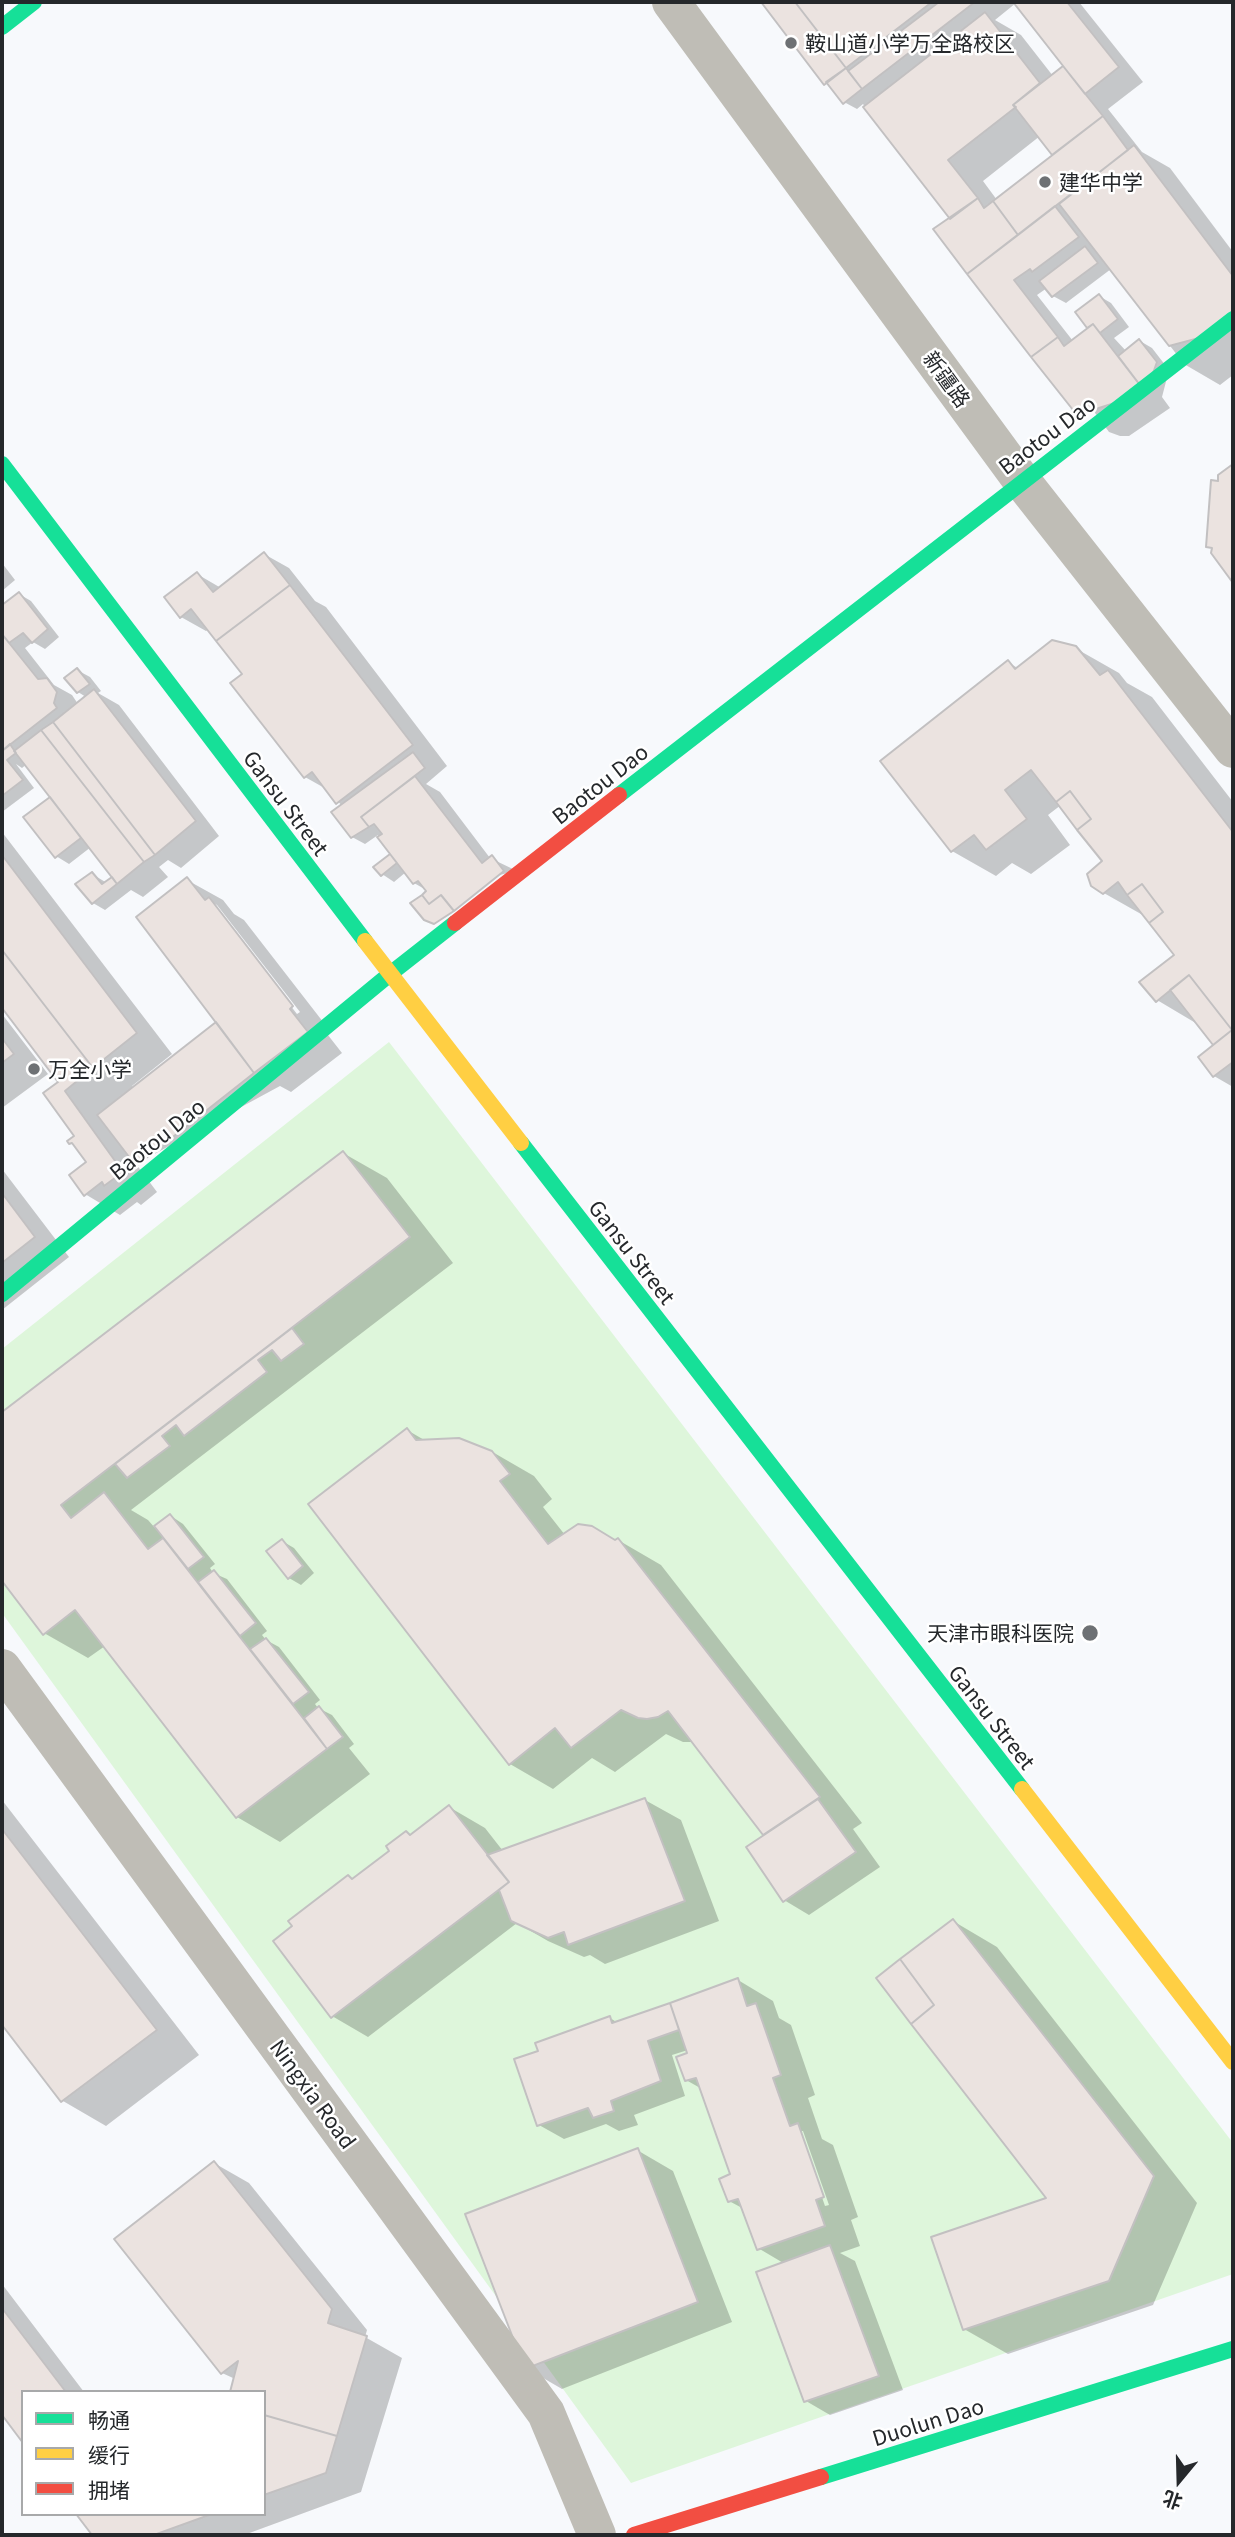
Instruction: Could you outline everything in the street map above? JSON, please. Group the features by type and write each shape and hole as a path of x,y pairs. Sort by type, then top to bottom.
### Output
{"street":[{"path":"2,27 34,2"},
{"name":"新疆路","path":"671,2 1022,481 1233,748"},
{"name":"Baotou Dao","path":"2,1294 390,974 1233,319"},
{"name":"Gansu Street","path":"2,464 390,974 1233,2062"},
{"name":"Ningxia Road","path":"2,1668 546,2413 597,2535"},
{"name":"Duolun Dao","path":"634,2535 1233,2349"}],"green space":[{"path":"389,1042 1233,2143 1233,2274 631,2483 2,1613 2,1349"}],"building":[{"path":"761,2 795,2 846,68 824,85"},
{"path":"795,2 932,2 846,68"},
{"path":"939,2 975,2 862,89 848,71"},
{"path":"1013,2 1067,2 1119,67 1085,94"},
{"path":"985,12 1040,83 1013,105 1016,107 948,160 978,198 950,219 863,107"},
{"path":"1063,66 1103,116 1052,155 1013,105"},
{"path":"846,68 862,89 843,104 826,82"},
{"path":"1103,116 1128,150 1018,235 993,201"},
{"path":"1134,145 1233,276 1233,329 1169,346 1059,204"},
{"path":"978,198 984,208 993,201 1018,235 967,274 933,229"},
{"path":"1055,206 1079,237 1032,272 1030,269 1014,280 1058,337 1031,357 967,274"},
{"path":"1085,246 1098,263 1052,297 1039,281"},
{"path":"1099,294 1118,319 1100,333 1093,324 1087,328 1075,312"},
{"path":"1093,324 1146,393 1077,415 1031,357 1058,337 1064,346"},
{"path":"1139,339 1157,362 1146,393 1118,356"},
{"path":"1233,464 1233,583 1211,553 1212,548 1206,547 1211,480 1218,481 1218,475"},
{"path":"264,552 290,585 216,641 191,609 180,618 164,597 197,572 213,592"},
{"path":"290,585 413,745 336,804 312,772 304,778 230,683 242,674 216,641"},
{"path":"19,592 48,629 32,643 23,633 9,643 2,634 2,605"},
{"path":"2,634 38,679 47,678 57,692 54,703 57,708 2,751"},
{"path":"1052,640 1076,646 1100,675 1108,670 1233,832 1233,1062 1213,1077 1198,1057 1232,1030 1189,975 1156,1002 1139,982 1174,955 1149,923 1163,912 1142,884 1127,895 1118,882 1103,894 1091,886 1087,874 1102,861 1077,830 1091,819 1070,791 1056,802 1031,770 1005,790 1027,819 986,850 974,835 951,852 880,761 1008,660 1015,669"},
{"path":"77,668 90,684 77,693 64,678"},
{"path":"94,689 196,821 155,855 53,722"},
{"path":"53,722 155,855 144,862 41,730"},
{"path":"41,730 144,862 117,884 14,751"},
{"path":"10,744 16,753 7,760 23,780 2,796 2,751"},
{"path":"413,752 425,768 361,817 369,827 351,838 331,812"},
{"path":"415,776 482,863 492,855 504,871 454,911 441,895 429,904 422,895 426,891 418,881 413,884 377,837 382,834 374,824 369,827 361,817"},
{"path":"1070,791 1091,819 1077,830 1056,802"},
{"path":"50,797 81,838 55,858 23,817"},
{"path":"390,854 397,863 381,876 373,867"},
{"path":"2,855 137,1033 93,1068 2,950"},
{"path":"92,872 102,884 112,877 117,884 92,904 75,884"},
{"path":"187,877 205,900 209,897 293,1006 290,1009 308,1032 254,1073 136,917"},
{"path":"1142,884 1163,912 1149,923 1127,895"},
{"path":"422,895 429,904 441,895 454,911 434,924 424,920 410,903"},
{"path":"2,950 93,1068 65,1091 123,1172 104,1186 102,1182 84,1196 69,1175 86,1162 72,1143 67,1141 74,1136 43,1093 58,1082 2,1008"},
{"path":"1189,975 1232,1030 1213,1045 1170,990"},
{"path":"216,1022 254,1073 136,1166 97,1115"},
{"path":"2,1038 14,1054 2,1063"},
{"path":"343,1151 410,1237 61,1505 71,1518 104,1492 148,1549 163,1538 327,1749 236,1818 75,1610 43,1635 2,1581 2,1412"},
{"path":"2,1193 35,1237 2,1263"},
{"path":"292,1328 304,1344 281,1361 272,1350 258,1360 267,1372 184,1436 176,1425 162,1436 170,1446 127,1478 115,1464"},
{"path":"407,1428 416,1440 459,1438 492,1451 510,1474 500,1481 548,1544 578,1524 592,1526 615,1540 618,1538 820,1797 763,1835 668,1711 647,1719 621,1710 571,1748 555,1728 509,1765 308,1504"},
{"path":"170,1514 204,1557 188,1569 154,1526"},
{"path":"282,1539 303,1566 288,1579 266,1551"},
{"path":"214,1570 256,1623 240,1636 198,1582"},
{"path":"266,1638 309,1692 293,1704 250,1649"},
{"path":"319,1706 343,1737 327,1749 304,1718"},
{"path":"645,1798 685,1901 568,1945 564,1932 548,1938 511,1921 499,1890 509,1882 487,1855"},
{"path":"818,1799 856,1852 783,1902 746,1847"},
{"path":"449,1805 509,1882 331,2018 273,1941 292,1926 288,1921 348,1875 352,1879 389,1851 386,1846 406,1831 410,1835"},
{"path":"2,1829 157,2030 61,2102 2,2025"},
{"path":"953,1919 1154,2176 1109,2281 963,2330 931,2237 1046,2198 911,2024 934,2005 900,1959"},
{"path":"900,1959 934,2005 911,2024 876,1978"},
{"path":"738,1978 747,2006 756,2003 781,2075 773,2078 790,2126 798,2123 824,2197 816,2200 825,2226 757,2250 738,2199 728,2202 719,2179 730,2174 696,2078 685,2081 676,2057 687,2053 670,2003"},
{"path":"670,2003 679,2030 648,2041 661,2081 611,2101 614,2111 593,2118 588,2108 537,2126 514,2059 538,2051 535,2043 610,2016 612,2023"},
{"path":"638,2148 698,2302 525,2369 465,2214"},
{"path":"214,2161 332,2309 328,2323 367,2336 337,2436 266,2416 266,2390 231,2390 238,2361 221,2374 114,2239"},
{"path":"830,2245 879,2376 804,2402 756,2272"},
{"path":"2,2308 64,2390 21,2390 21,2440 2,2415"},
{"path":"266,2416 337,2436 326,2473 266,2494"},
{"path":"78,2516 206,2516 154,2535 92,2535"}],"traffic: fast":[{"path":"2,27 34,2"},
{"path":"619,795 1233,319"},
{"path":"2,464 365,941"},
{"path":"2,1294 455,923"},
{"path":"521,1143 1022,1789"},
{"path":"821,2477 1233,2349"}],"traffic: slow":[{"path":"365,941 521,1143"},
{"path":"1022,1789 1233,2062"}],"traffic: jam":[{"path":"455,923 619,795"},
{"path":"634,2535 821,2477"}],"place":[{"name":"鞍山道小学万全路校区","path":"791,43"},
{"name":"建华中学","path":"1045,182"},
{"name":"万全小学","path":"34,1069"},
{"name":"天津市眼科医院","path":"1090,1633"}]}
